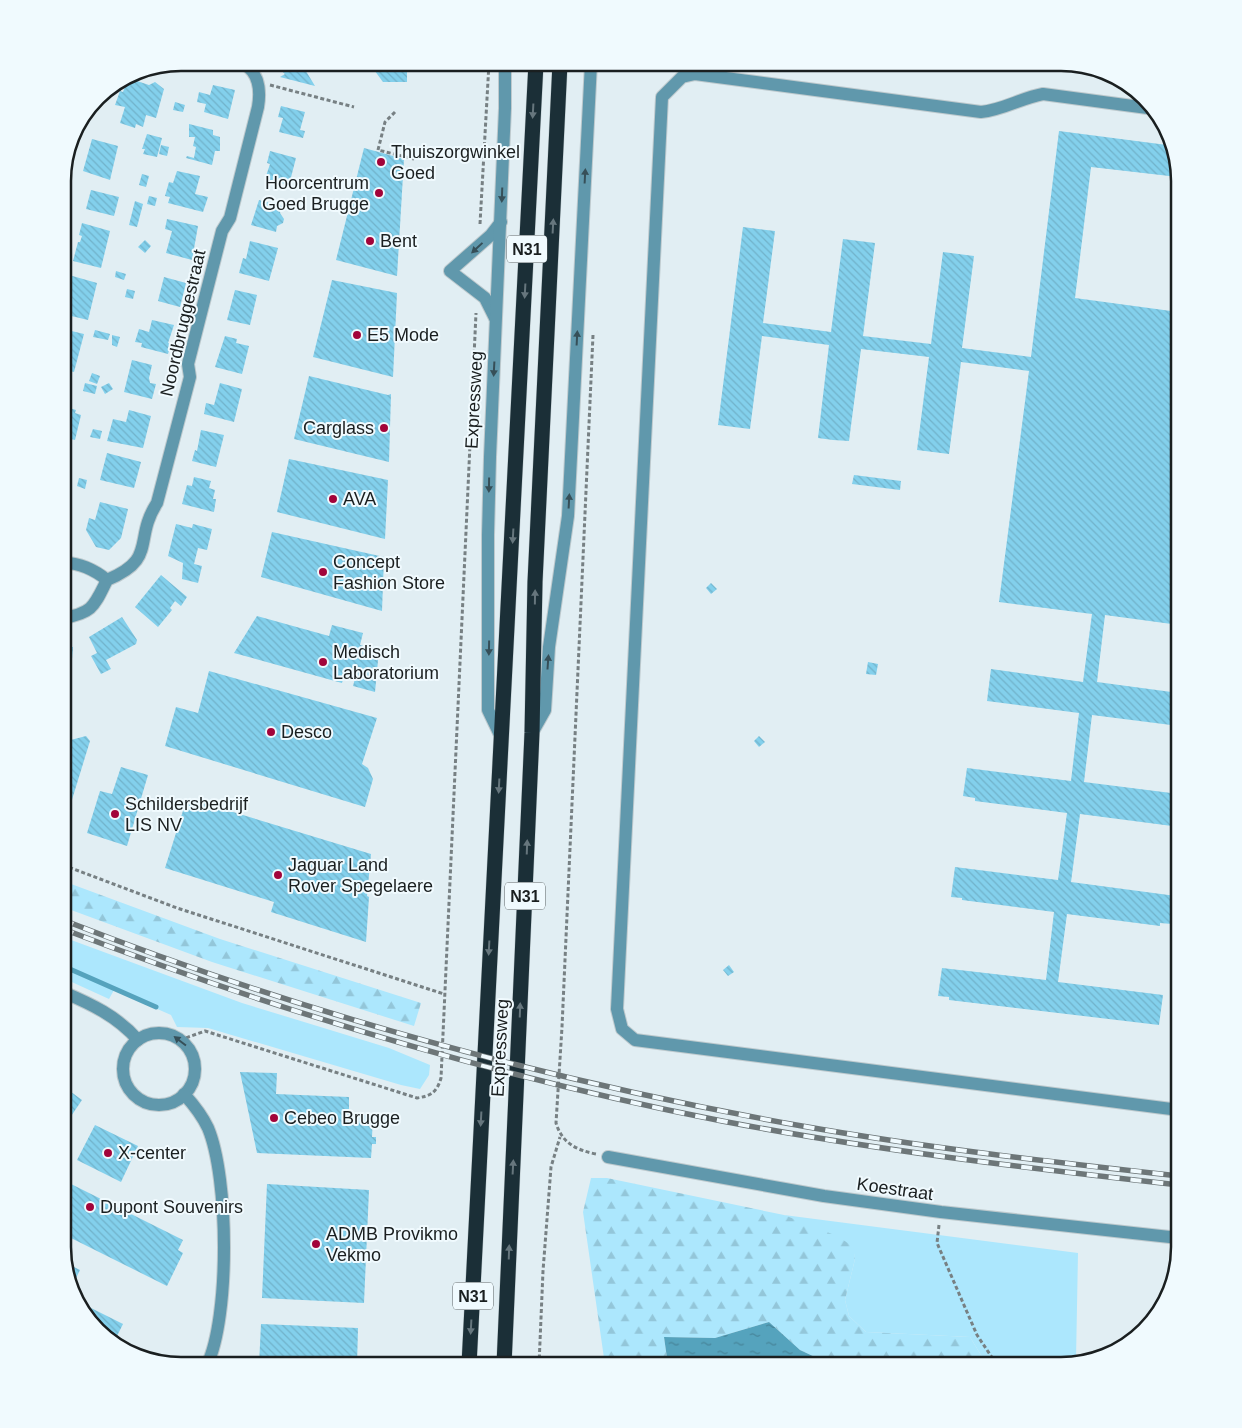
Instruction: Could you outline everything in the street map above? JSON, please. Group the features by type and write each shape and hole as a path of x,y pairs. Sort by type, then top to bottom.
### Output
{"highway":[{"name":"Expressweg","path":"470,1357 486,1000 502,737 536,71"},
{"name":"Expressweg","path":"504,1357 532,733 535,582 560,71"}],"street":[{"path":"253,71 258,81"},
{"name":"Expressweg","path":"502,737 488,710 490,457 506,108 505,71"},
{"name":"Expressweg","path":"532,733 544,710 549,647 568,516 591,71"},
{"path":"1143,107 1043,94 1029,97 994,111 981,112 695,74 682,76 662,97 617,1009 622,1029 635,1040 1171,1109"},
{"name":"Noordbruggestraat","path":"107,580 126,572 138,561 149,515 157,503 190,376 188,364 222,231 230,218 258,107 260,93 258,81"},
{"path":"496,321 485,298 450,272 479,246 501,222"},
{"path":"71,562 99,573 107,580 93,608 80,615 71,617"},
{"path":"71,995 91,1004 124,1024 138,1040"},
{"path":"158,1033 180,1040 187,1046 194,1062 193,1079 184,1094 172,1102 158,1104 144,1101 132,1092 125,1080 123,1065 128,1051 138,1040 158,1033"},
{"path":"184,1094 196,1108 208,1128 219,1171 223,1224 222,1286 218,1331 211,1357"},
{"name":"Koestraat","path":"608,1156 815,1195 940,1212 1171,1237"}],"path":[{"path":"479,246 489,71"},
{"path":"258,81 354,107"},
{"path":"395,112 385,122 378,150 414,159"},
{"path":"180,1040 206,1032 417,1098 427,1097 438,1089 441,1078 477,291"},
{"path":"593,329 562,1027 556,1123 560,1136 569,1145 586,1152 608,1156"},
{"path":"71,868 177,908 444,994"},
{"path":"539,1357 543,1271 552,1167 560,1136"},
{"path":"940,1212 937,1243 977,1335 991,1357"}],"green space":[{"path":"71,884 220,939 421,1003 414,1026 212,962 71,910"},
{"path":"71,940 242,1003 389,1048 430,1065 429,1075 420,1089 401,1085 208,1028 177,1027 171,1015 114,990 109,999 71,982"},
{"path":"591,1178 607,1178 784,1215 837,1236 854,1247 855,1259 845,1300 849,1316 866,1332 970,1337 982,1357 815,1357 800,1350 769,1322 715,1338 664,1337 667,1357 604,1357 583,1212"},
{"path":"784,1215 1078,1253 1076,1356 982,1357 970,1337 866,1332 849,1316 845,1300 855,1259 853,1247"}],"water":[{"path":"769,1322 800,1350 815,1357 667,1357 664,1337 715,1338"}],"building":[{"path":"282,71 306,71 315,86 280,77 285,74"},
{"path":"375,71 407,71 407,82 383,82"},
{"path":"137,81 149,85 155,82 164,89 156,118 146,115 143,127 136,124 135,128 120,123 125,107 115,105 120,91 123,92 125,88"},
{"path":"213,85 235,90 228,119 204,112 206,104 197,102 199,92 210,95"},
{"path":"175,102 185,105 183,112 173,110"},
{"path":"281,106 305,112 300,130 305,131 303,138 279,132 283,118 278,117"},
{"path":"189,124 213,130 213,135 220,137 220,151 215,151 212,165 186,158 187,156 194,158 196,147 193,146 195,137 189,137"},
{"path":"1059,131 1164,145 1169,160 1171,176 1091,167 1075,298 1171,311 1171,624 1105,615 1097,682 1171,692 1171,725 1092,715 1084,782 1171,793 1171,826 1080,814 1071,882 1171,895 1171,924 1160,923 1160,926 1067,914 1058,982 1163,995 1159,1025 949,1000 949,997 938,996 942,968 1046,980 1054,912 951,897 955,867 1058,880 1067,813 975,801 975,798 963,796 967,768 1071,781 1079,713 987,701 991,669 1083,682 1092,614 999,602 1029,371 961,362 949,454 917,450 929,357 861,349 849,441 833,440 818,438 829,345 762,336 750,429 718,425 743,227 775,231 763,323 831,332 843,239 875,243 863,336 931,344 943,252 974,256 962,348 1031,357"},
{"path":"147,134 162,138 157,157 143,154 145,149 142,149"},
{"path":"92,139 118,146 110,180 83,171"},
{"path":"161,145 169,147 167,156 159,154"},
{"path":"364,148 404,159 397,276 336,260"},
{"path":"270,151 296,158 289,185 265,179 270,164 267,163"},
{"path":"177,171 200,176 195,194 208,197 203,212 168,203 170,197 165,196 169,182 173,183"},
{"path":"142,174 149,176 146,187 139,185"},
{"path":"91,190 119,197 114,216 86,209"},
{"path":"149,196 157,198 155,206 147,204"},
{"path":"259,200 282,206 280,213 284,219 283,223 277,226 276,232 251,225"},
{"path":"135,201 143,204 137,227 129,225"},
{"path":"167,219 198,226 192,260 166,253 172,231 165,229"},
{"path":"82,223 110,231 101,268 73,261 78,242 80,242 82,236 79,235"},
{"path":"145,240 151,246 145,253 138,247"},
{"path":"250,241 278,248 269,281 239,273 243,258 246,259"},
{"path":"116,271 126,274 124,280 115,277"},
{"path":"71,276 97,283 88,320 71,316"},
{"path":"164,277 186,283 180,307 158,301"},
{"name":"E5 Mode","path":"332,280 397,293 393,377 313,357"},
{"path":"127,289 135,291 133,299 125,297"},
{"path":"235,290 257,295 250,325 227,320"},
{"path":"152,320 174,325 168,343 171,344 168,354 141,347 142,343 135,342 139,329 149,332"},
{"path":"95,330 110,334 108,340 93,337"},
{"path":"71,331 84,334 74,372 71,371"},
{"path":"112,335 120,337 117,347 112,345"},
{"path":"225,336 237,339 236,343 249,346 242,374 215,367"},
{"path":"132,360 152,365 149,378 150,383 156,384 152,399 124,392"},
{"path":"92,373 100,376 97,384 89,381"},
{"path":"309,376 388,395 391,394 389,462 294,439"},
{"path":"85,383 97,386 95,394 83,391"},
{"path":"109,383 113,389 105,394 101,387"},
{"path":"220,383 242,389 234,422 204,414 206,403 214,405"},
{"path":"71,408 76,410 75,413 81,415 75,440 71,439"},
{"path":"129,410 151,416 143,448 107,441 113,419 126,422"},
{"path":"93,429 102,431 100,439 90,437"},
{"path":"201,430 224,435 216,467 192,461 195,450 197,451"},
{"path":"107,453 141,462 134,488 100,480"},
{"name":"AVA","path":"289,459 388,480 385,539 277,512"},
{"path":"854,475 901,481 900,490 852,484"},
{"path":"194,477 211,481 209,488 215,490 213,499 216,499 214,512 182,504 187,485 192,486"},
{"path":"79,478 87,480 85,489 77,486"},
{"path":"100,502 128,509 121,538 109,550 96,547 86,530 89,518 95,520"},
{"path":"176,524 192,528 193,524 212,529 207,550 198,548 194,564 202,566 198,583 182,579 183,563 168,556"},
{"name":"Concept Fashion Store","path":"272,532 384,557 382,611 261,577"},
{"path":"161,575 187,597 181,606 175,601 170,608 172,610 158,627 135,607"},
{"path":"711,583 717,589 711,594 706,588"},
{"name":"Medisch Laboratorium","path":"257,616 329,636 332,625 363,633 360,645 379,650 375,692 353,686 356,675 345,672 342,683 234,653"},
{"path":"122,617 137,640 136,644 106,660 111,669 101,674 91,656 97,653 89,637"},
{"path":"71,647 73,647 71,671"},
{"path":"868,662 878,664 876,675 866,674"},
{"name":"Desco","path":"209,671 377,718 362,764 368,768 373,779 365,807 165,746 176,707 198,713"},
{"path":"86,736 90,741 71,803 71,740"},
{"path":"759,736 765,742 759,747 754,741"},
{"name":"Schildersbedrijf LIS NV","path":"121,767 148,775 127,846 87,833 100,791 112,794"},
{"name":"Jaguar Land Rover Spegelaere","path":"187,798 371,854 367,896 369,897 366,942 271,912 274,902 165,868"},
{"path":"729,965 734,972 728,976 723,970"},
{"path":"240,1072 277,1073 276,1094 349,1097 349,1114 373,1115 372,1137 376,1137 376,1144 372,1144 371,1158 257,1153"},
{"path":"71,1092 82,1100 71,1116"},
{"name":"X-center","path":"95,1125 138,1146 121,1182 77,1160"},
{"name":"Dupont Souvenirs","path":"71,1184 183,1240 178,1250 183,1253 167,1286 71,1238"},
{"name":"ADMB Provikmo Vekmo","path":"267,1184 369,1190 364,1303 262,1298"},
{"path":"73,1266 80,1270 76,1278"},
{"path":"90,1307 123,1324 117,1336 103,1325"},
{"path":"261,1324 358,1328 357,1357 259,1357"}],"waterway":[{"path":"71,970 156,1007"}],"railway":[{"path":"71,923 153,954 335,1014 520,1066 613,1088 707,1108 849,1134 990,1154 1171,1175"},
{"path":"71,932 143,959 306,1014 471,1063 554,1084 722,1121 836,1141 1007,1165 1171,1184"}],"place":[{"name":"Thuiszorgwinkel Goed","path":"381,162"},
{"name":"Hoorcentrum Goed Brugge","path":"379,193"},
{"name":"Bent","path":"370,241"},
{"name":"E5 Mode","path":"357,335"},
{"name":"Carglass","path":"384,428"},
{"name":"AVA","path":"333,499"},
{"name":"Concept Fashion Store","path":"323,572"},
{"name":"Medisch Laboratorium","path":"323,662"},
{"name":"Desco","path":"271,732"},
{"name":"Schildersbedrijf LIS NV","path":"115,814"},
{"name":"Jaguar Land Rover Spegelaere","path":"278,875"},
{"name":"Cebeo Brugge","path":"274,1118"},
{"name":"X-center","path":"108,1153"},
{"name":"Dupont Souvenirs","path":"90,1207"},
{"name":"ADMB Provikmo Vekmo","path":"316,1244"}]}
